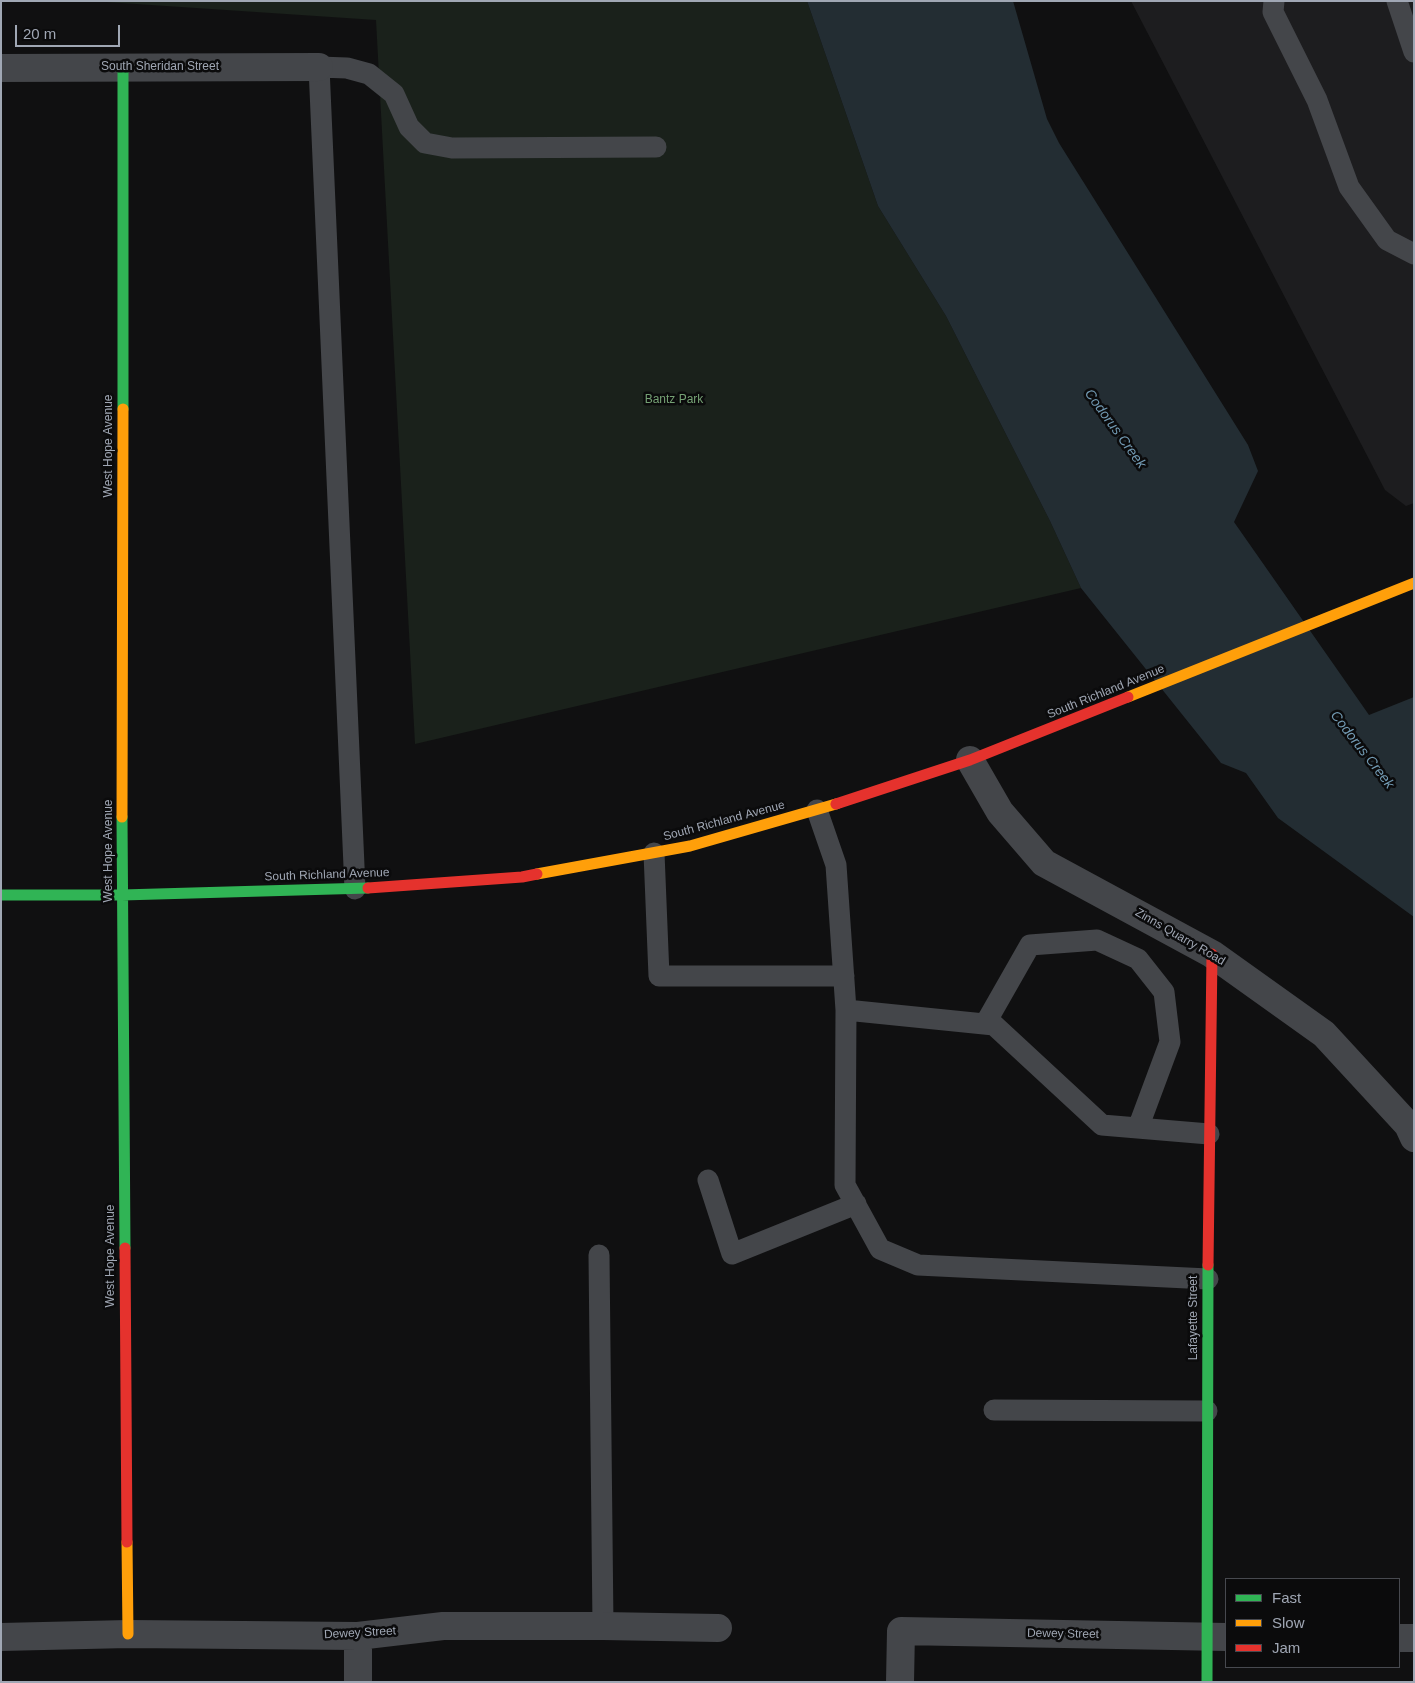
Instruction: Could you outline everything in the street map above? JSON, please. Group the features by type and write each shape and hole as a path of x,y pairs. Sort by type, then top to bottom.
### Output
{"street":[{"name":"South Sheridan Street","path":"1,68 319,67"},
{"name":"West Hope Avenue","path":"123,68 122,895 128,1634"},
{"name":"South Richland Avenue","path":"1,895 122,895 355,890 522,876 690,846 817,810 970,760 1414,584"},
{"name":"Zinns Quarry Road","path":"970,760 1000,812 1044,863 1212,954 1324,1034 1412,1130"},
{"name":"Lafayette Street","path":"1207,1682 1217,1636 1207,1411 1212,954"},
{"name":"Dewey Street","path":"1,1637 128,1634 358,1636 443,1626 718,1628"},
{"name":"Dewey Street","path":"900,1682 901,1631 1217,1636"},
{"path":"358,1636 358,1682"},
{"path":"1400,1638 1414,1638"}],"lane":[{"path":"1274,1 1273,12 1317,100 1349,187 1387,240 1414,254"},
{"path":"1397,1 1414,52"},
{"path":"355,890 319,67 347,68 369,74 394,94 409,127 426,143 452,148 656,147"},
{"path":"817,810 836,865 846,1010 845,1185 880,1249 918,1265 1208,1279"},
{"path":"654,853 659,976 844,976"},
{"path":"985,1024 1030,945 1097,940 1138,960 1164,992 1170,1042 1138,1128"},
{"path":"846,1010 994,1025 1102,1125 1209,1134"},
{"path":"708,1180 732,1254 856,1204"},
{"path":"599,1255 603,1626"},
{"path":"994,1410 1207,1411"}],"shaded area":[{"path":"1131,1 1414,1 1414,503 1406,506 1385,490"}],"green space":[{"name":"Bantz Park","path":"91,1 807,1 878,206 946,316 1050,521 1081,588 415,744 376,20"}],"water":[{"name":"Codorus Creek","path":"807,1 1013,1 1047,119 1059,143 1248,445 1258,471 1234,522 1369,715 1414,697 1414,917 1278,818 1246,773 1221,763 1081,588 1050,521 946,316 878,206"}],"traffic: fast":[{"path":"123,68 123,409"},
{"path":"122,817 125,1248"},
{"path":"1,895 122,895 368,888"},
{"path":"1207,1682 1208,1265"}],"traffic: slow":[{"path":"122,817 123,409"},
{"path":"1128,697 1414,583"},
{"path":"537,874 690,846 836,804"},
{"path":"127,1542 128,1634"}],"traffic: jam":[{"path":"836,804 970,760 1128,697"},
{"path":"368,888 522,877 537,874"},
{"path":"1208,1265 1212,954"},
{"path":"125,1248 127,1542"}]}
